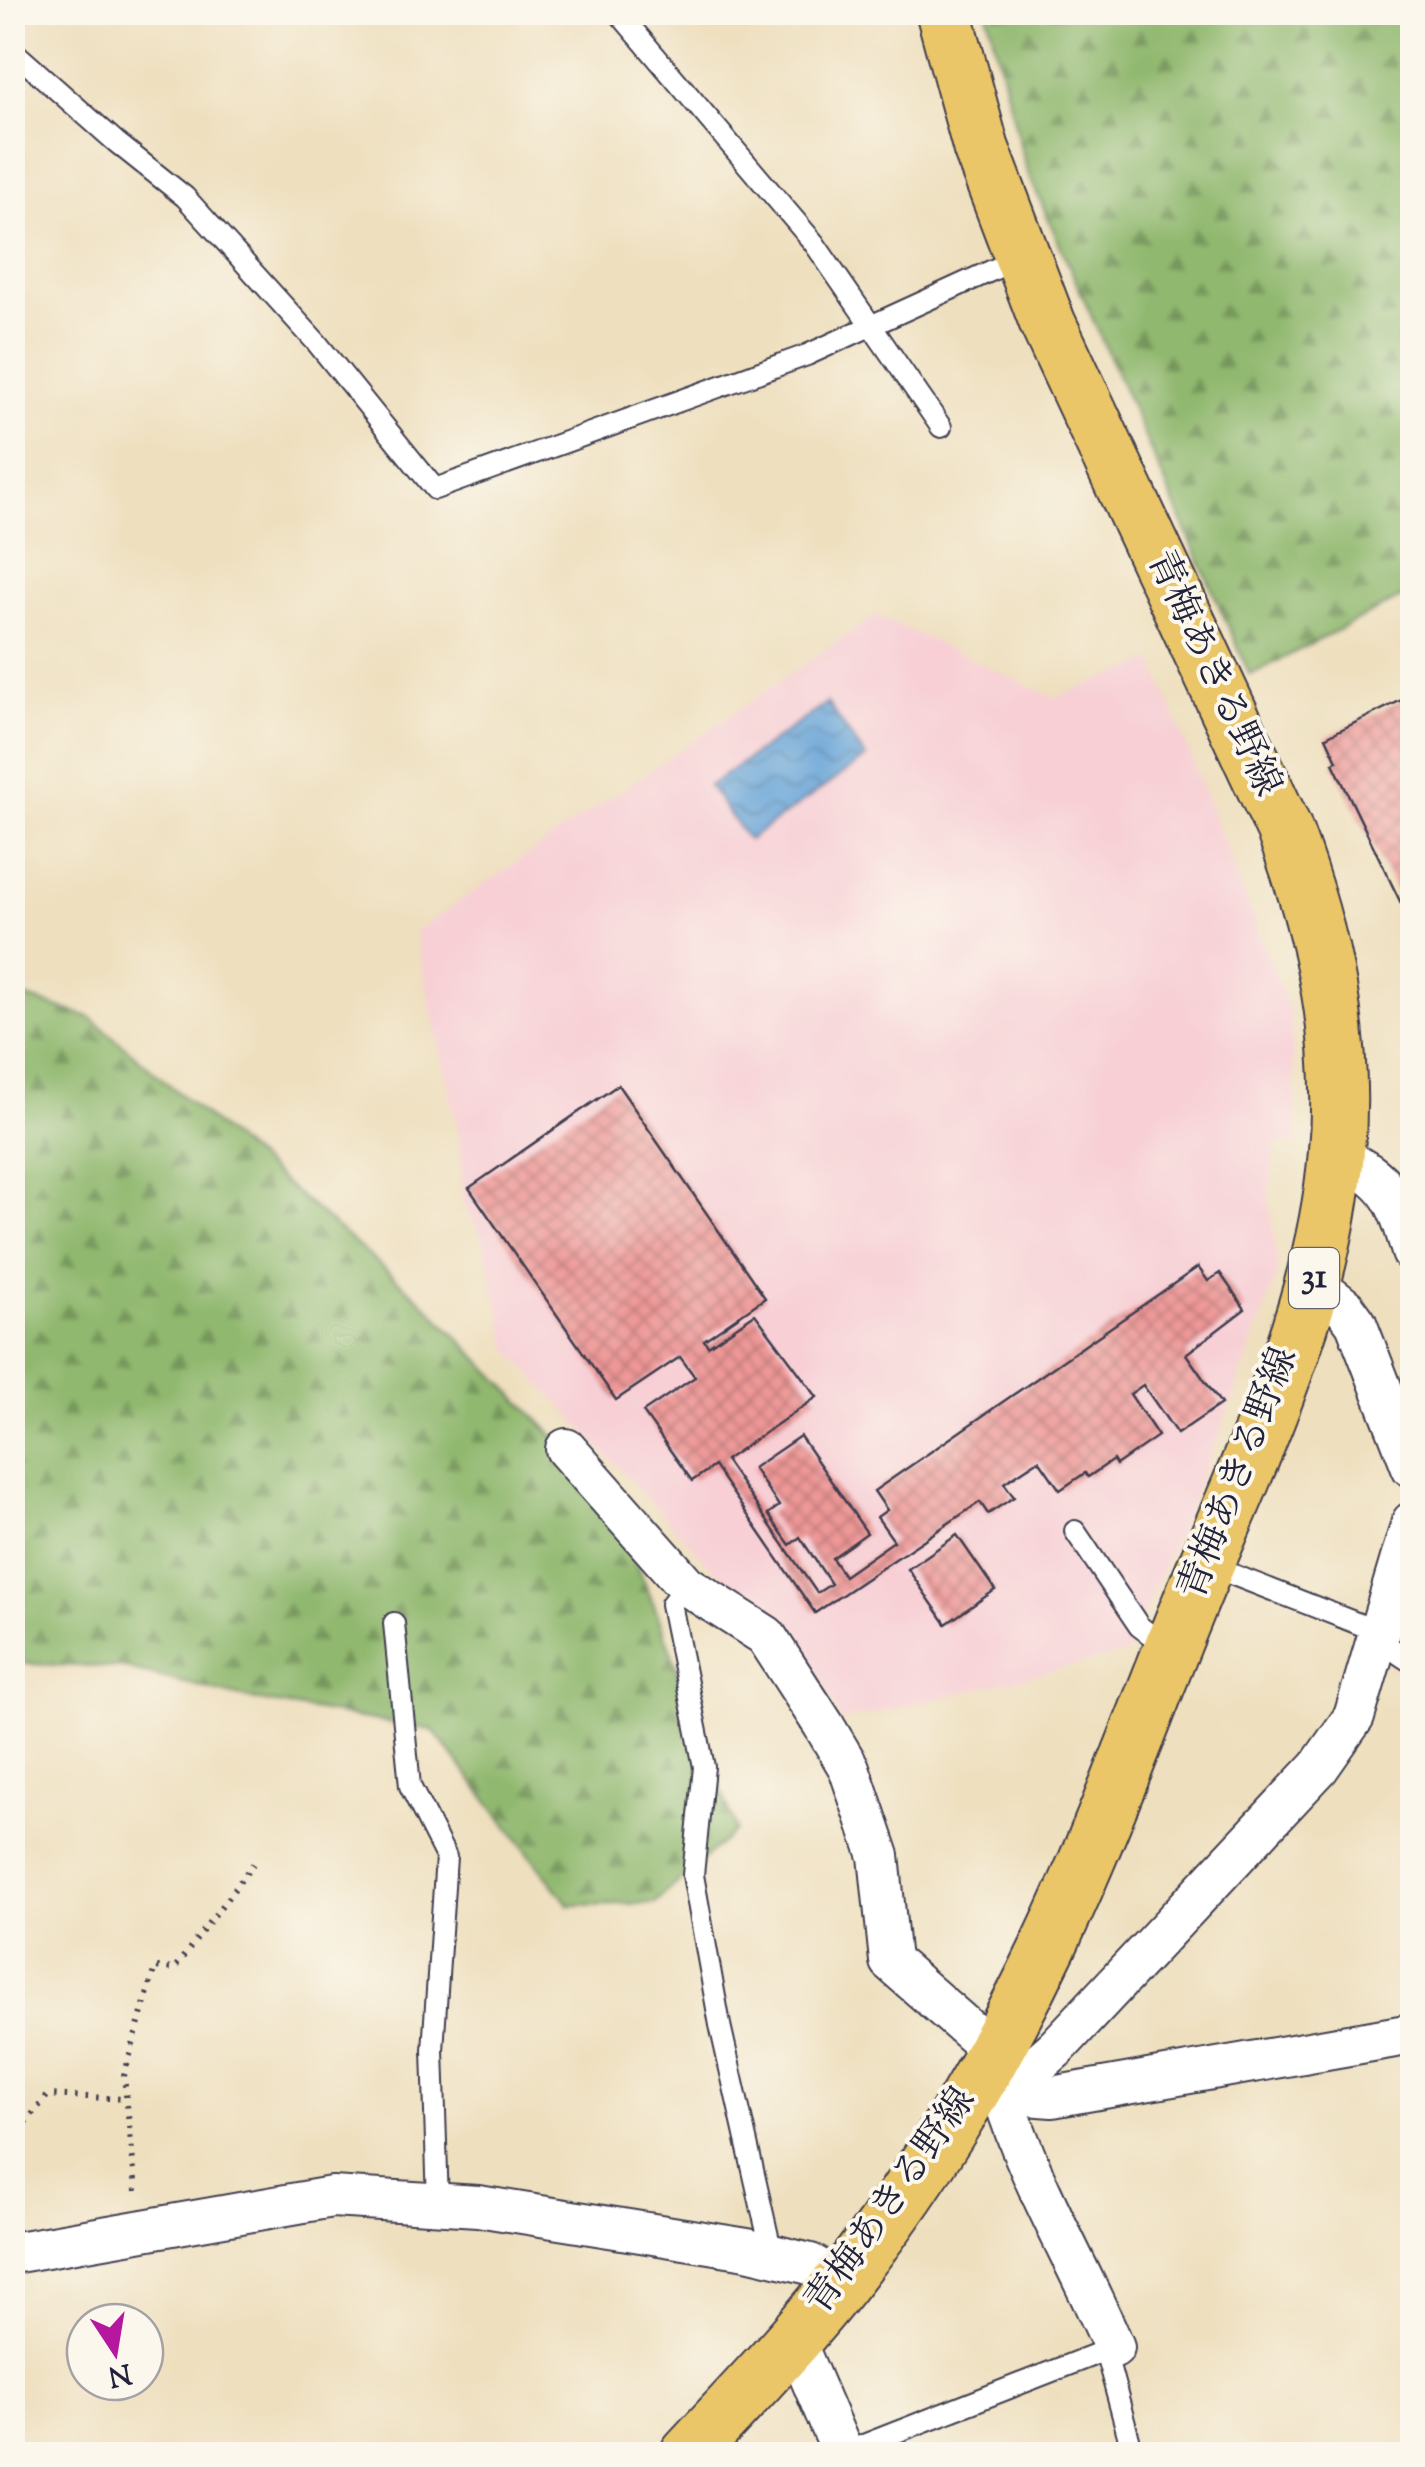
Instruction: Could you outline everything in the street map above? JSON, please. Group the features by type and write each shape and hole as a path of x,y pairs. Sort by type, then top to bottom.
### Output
{"main road":[{"name":"青梅あきる野線","path":"688,2454 842,2282 990,2078 1049,1946 1206,1564 1313,1283 1336,1156 1338,1060 1334,1005 1309,895 1284,829 1048,324 981,148 944,12"}],"street":[{"path":"1336,1156 1371,1172 1399,1204 1412,1252"},
{"path":"1313,1283 1345,1308 1356,1323 1412,1467"},
{"path":"566,1449 686,1586 766,1636 849,1768 879,1856 890,1961 990,2078 1016,2140 1076,2257 1109,2348"},
{"path":"990,2078 1056,2048 1319,1768 1354,1716 1412,1522"},
{"path":"990,2078 1052,2096 1412,2034"},
{"path":"12,2253 139,2227 332,2197 478,2206 772,2254 810,2264 842,2282"},
{"path":"794,2339 843,2454"}],"lane":[{"path":"618,12 814,242 868,327 941,427"},
{"path":"12,50 185,197 317,343 435,489 807,356 1021,257"},
{"path":"1075,1531 1139,1626 1170,1651"},
{"path":"1206,1564 1380,1635 1393,1654 1412,1662"},
{"path":"686,1586 672,1604 704,1767 693,1875 720,2025 772,2254"},
{"path":"394,1623 410,1786 446,1858 433,2050 438,2204"},
{"path":"843,2454 1109,2348 1133,2454"}],"path":[{"path":"139,2227 124,2076 155,1967 174,1969 253,1864"},
{"path":"12,2139 48,2095 126,2099"}],"shaded area":[{"path":"876,615 1055,698 1153,660 1290,1014 1298,1144 1275,1143 1269,1199 1278,1271 1220,1433 1127,1653 842,1721 794,1635 715,1571 509,1350 483,1239 464,1205 460,1140 415,932"}],"green space":[{"path":"987,13 1412,13 1412,592 1250,675 1026,168"},
{"path":"13,994 90,1017 422,1301 596,1479 653,1602 736,1830 655,1903 569,1905 433,1730 254,1700 125,1668 13,1663"}],"water":[{"path":"827,703 866,758 748,840 709,786"}],"building":[{"path":"1412,695 1412,926 1333,763 1337,761 1326,737"},
{"path":"618,1085 765,1298 704,1340 708,1346 755,1314 817,1397 725,1460 817,1593 831,1584 800,1537 790,1545 768,1514 779,1506 753,1468 800,1436 867,1533 832,1558 844,1576 894,1541 877,1517 887,1510 874,1491 1198,1267 1208,1281 1220,1273 1245,1309 1186,1354 1221,1404 1177,1434 1143,1385 1130,1394 1158,1436 1116,1465 1113,1460 1060,1490 1039,1460 1004,1483 1014,1497 988,1514 980,1502 815,1613 714,1466 692,1481 643,1412 695,1377 680,1357 616,1400 469,1188"},
{"path":"957,1535 995,1590 946,1624 908,1569"}]}
